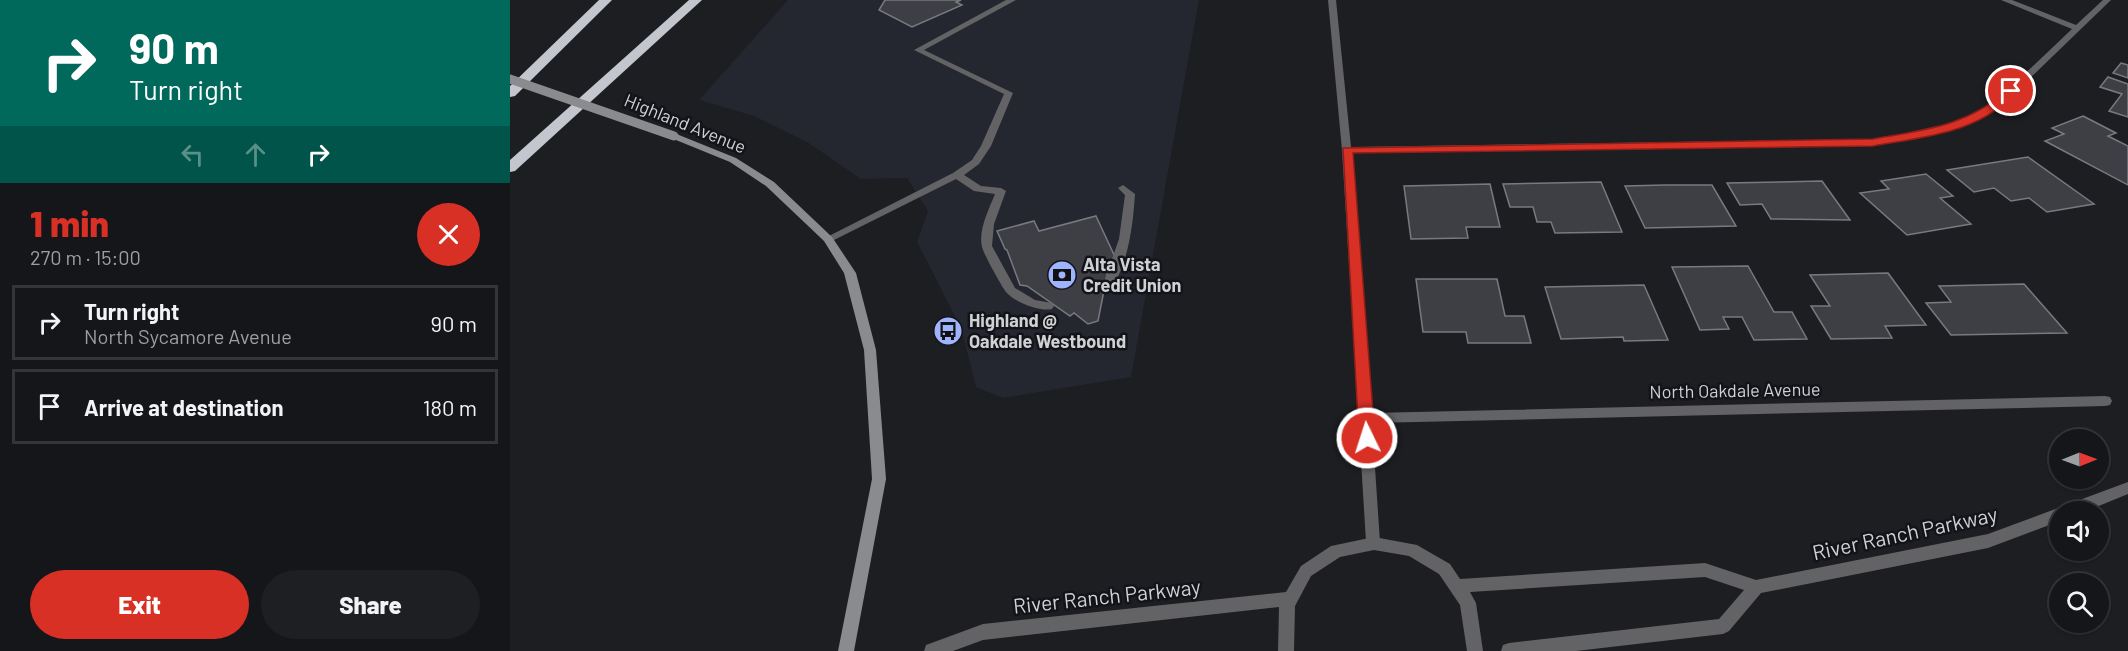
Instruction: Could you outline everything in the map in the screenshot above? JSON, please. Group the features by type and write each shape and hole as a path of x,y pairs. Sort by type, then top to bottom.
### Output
{"highway":[{"path":"510,93 606,0"},
{"path":"510,168 696,0"}],"main road":[{"name":"Highland Avenue","path":"510,79 674,136 733,160 770,184 828,239 850,273 870,350 879,479 846,651"}],"street":[{"path":"828,239 957,175 976,162 986,146 1009,93 918,50 1012,0"},
{"path":"1332,0 1347,150 1373,542"},
{"path":"2005,0 2076,28"},
{"path":"1347,150 1873,142 1949,129 1995,107 2107,0"},
{"path":"957,175 978,189 1001,191 989,224 987,246 1011,291 1032,303 1048,306"},
{"path":"1110,282 1122,259 1129,213 1130,194 1123,188"},
{"name":"North Oakdale Avenue","path":"1366,418 2105,401"},
{"path":"2094,501 2128,488"},
{"name":"River Ranch Parkway","path":"1459,586 1705,570 1756,587 1988,541 2049,518"},
{"path":"1286,651 1283,624 1289,599 1303,575 1322,558 1347,546 1373,542 1413,549 1430,558 1446,571 1459,586 1471,608 1476,631 1475,651"},
{"path":"1509,651 1723,626 1756,587"},
{"name":"River Ranch Parkway","path":"932,651 983,632 1289,599"}],"shaded area":[{"path":"788,0 1199,0 1131,377 1003,398 976,387 961,328 917,242 928,211 907,178 861,179 807,142 754,116 699,100"}],"building":[{"path":"885,0 961,0 956,2 962,5 912,27 879,10"},
{"path":"2121,63 2128,65 2128,78 2113,73"},
{"path":"2108,77 2128,84 2128,117 2109,111 2122,94 2100,87"},
{"path":"2083,116 2116,133 2108,136 2128,146 2128,185 2045,141 2064,134 2052,128"},
{"path":"2028,157 2094,204 2047,212 2029,198 2011,201 1994,188 1974,192 1947,170"},
{"path":"1926,174 1953,196 1940,198 1971,224 1907,235 1860,193 1889,189 1881,181"},
{"path":"1822,181 1850,220 1771,219 1762,204 1740,205 1727,183"},
{"path":"1601,182 1622,232 1555,233 1551,222 1537,222 1533,207 1510,207 1503,184"},
{"path":"1490,184 1500,227 1466,227 1468,238 1411,239 1404,186"},
{"path":"1712,185 1736,226 1645,228 1625,186"},
{"name":"Alta Vista Credit Union","path":"1096,216 1116,259 1109,265 1098,321 1088,324 1074,313 1070,316 1027,286 1020,285 997,231 1034,221 1039,231"},
{"path":"1748,266 1774,312 1792,312 1807,339 1754,340 1742,317 1723,317 1729,329 1700,330 1672,267"},
{"path":"1888,273 1926,325 1885,326 1892,338 1831,339 1811,306 1830,306 1810,275"},
{"path":"1416,279 1497,279 1505,316 1524,316 1531,343 1468,343 1466,332 1423,332"},
{"path":"2024,284 2067,333 1951,335 1926,303 1951,302 1939,286"},
{"path":"1644,285 1668,340 1624,341 1623,337 1561,339 1545,287"}],"place":[{"name":"Alta Vista Credit Union","path":"1062,275"},
{"name":"Highland @ Oakdale Westbound","path":"948,331"}],"route":[{"path":"1367,438 1347,150 1873,142 1949,129 1995,107 2011,91"}]}
